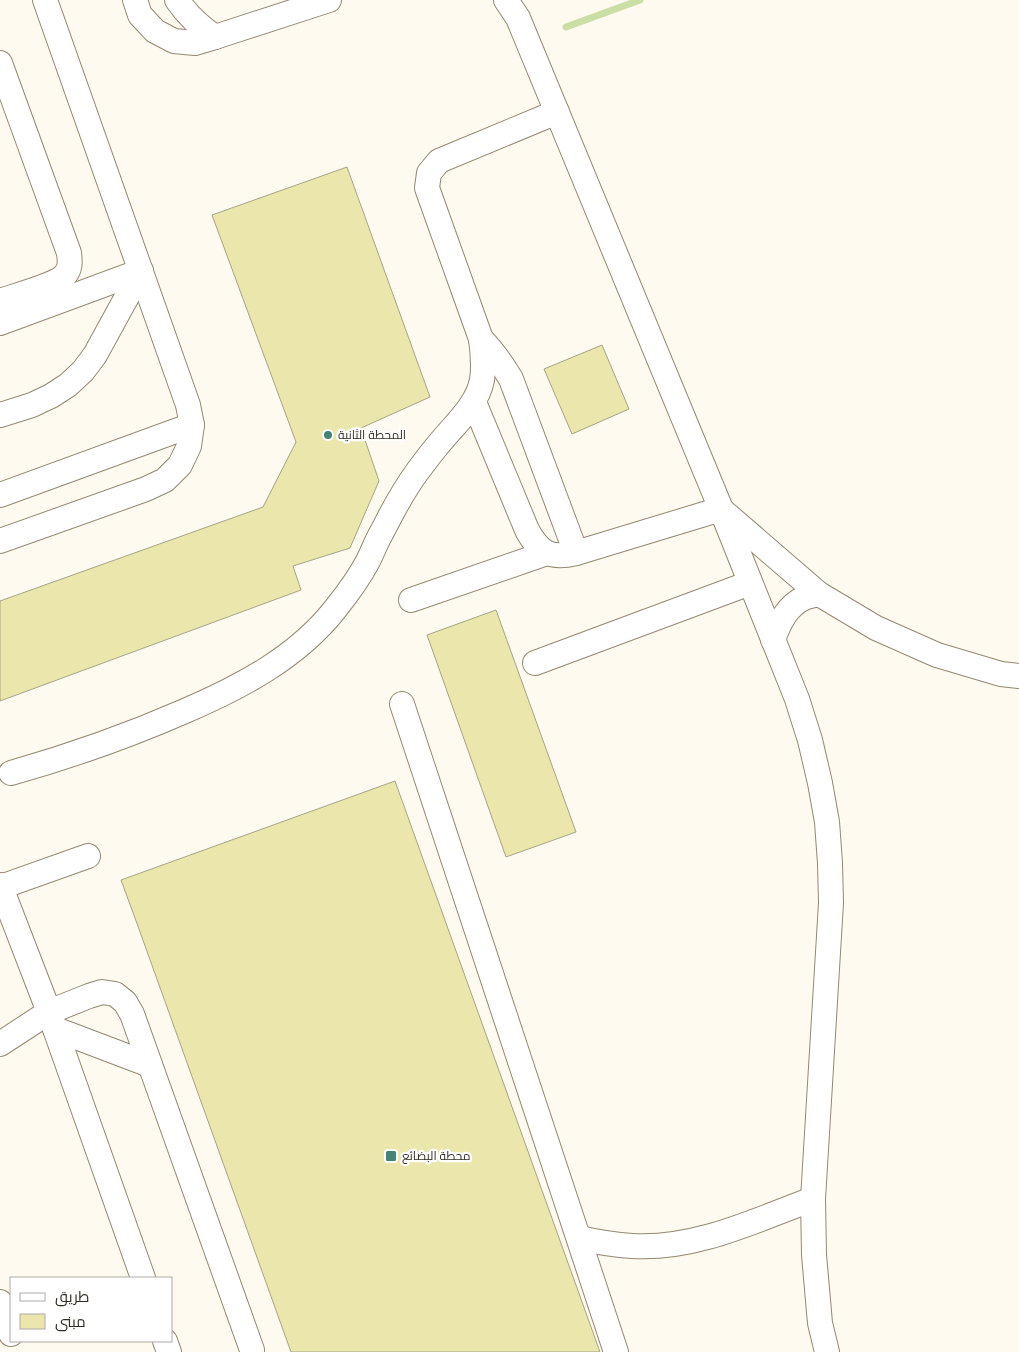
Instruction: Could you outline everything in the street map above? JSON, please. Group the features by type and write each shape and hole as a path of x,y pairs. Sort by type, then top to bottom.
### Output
{"lane":[{"path":"0,541 146,489 165,480 180,465 190,446 192,425 188,404 45,0"},
{"path":"134,0 140,16 155,31 174,40 195,43 329,0"},
{"path":"178,0 184,10 198,25 215,37"},
{"path":"506,0 518,18 721,509 797,699 810,740 827,822 830,863 831,903 813,1199 814,1255 820,1323 827,1352"},
{"path":"0,63 68,253 70,265 65,275 55,282 0,301"},
{"path":"11,773 106,744 153,726 243,684 293,651 315,632 335,610 353,586 368,561 399,500 417,472 474,402 482,382 484,360 481,339 429,195 427,188 429,173 439,161 557,112"},
{"path":"0,323 141,271"},
{"path":"0,415 32,405 51,396 68,385 83,371 95,355 141,271"},
{"path":"481,339 502,364 510,379 576,553"},
{"path":"474,402 534,544 546,553 561,556 576,553 721,509"},
{"path":"0,495 192,425"},
{"path":"721,509 819,594 876,628 937,655 1001,674 1019,676"},
{"path":"411,600 546,553"},
{"path":"535,664 750,583"},
{"path":"773,640 779,624 789,609 803,599 819,594"},
{"path":"402,704 616,1352"},
{"path":"88,856 0,886 52,1020 143,1277"},
{"path":"0,1044 52,1020 102,992 115,994 126,1002 252,1352"},
{"path":"52,1020 150,1065"},
{"path":"579,1238 633,1246 661,1246 717,1235 813,1199"},
{"path":"0,1302 10,1331"}],"building":[{"name":"المحطة الثانية","path":"347,167 430,397 361,428 379,481 350,548 293,566 301,590 0,701 0,601 263,507 296,442 212,215"},
{"path":"602,345 629,409 572,434 544,369"},
{"path":"496,610 576,832 506,857 427,635"},
{"name":"محطة البضائع","path":"395,781 600,1352 291,1352 121,880"}],"waterway":[{"path":"566,27 640,0"}],"place":[{"name":"المحطة الثانية","path":"328,435"},
{"name":"محطة البضائع","path":"391,1156"}]}
